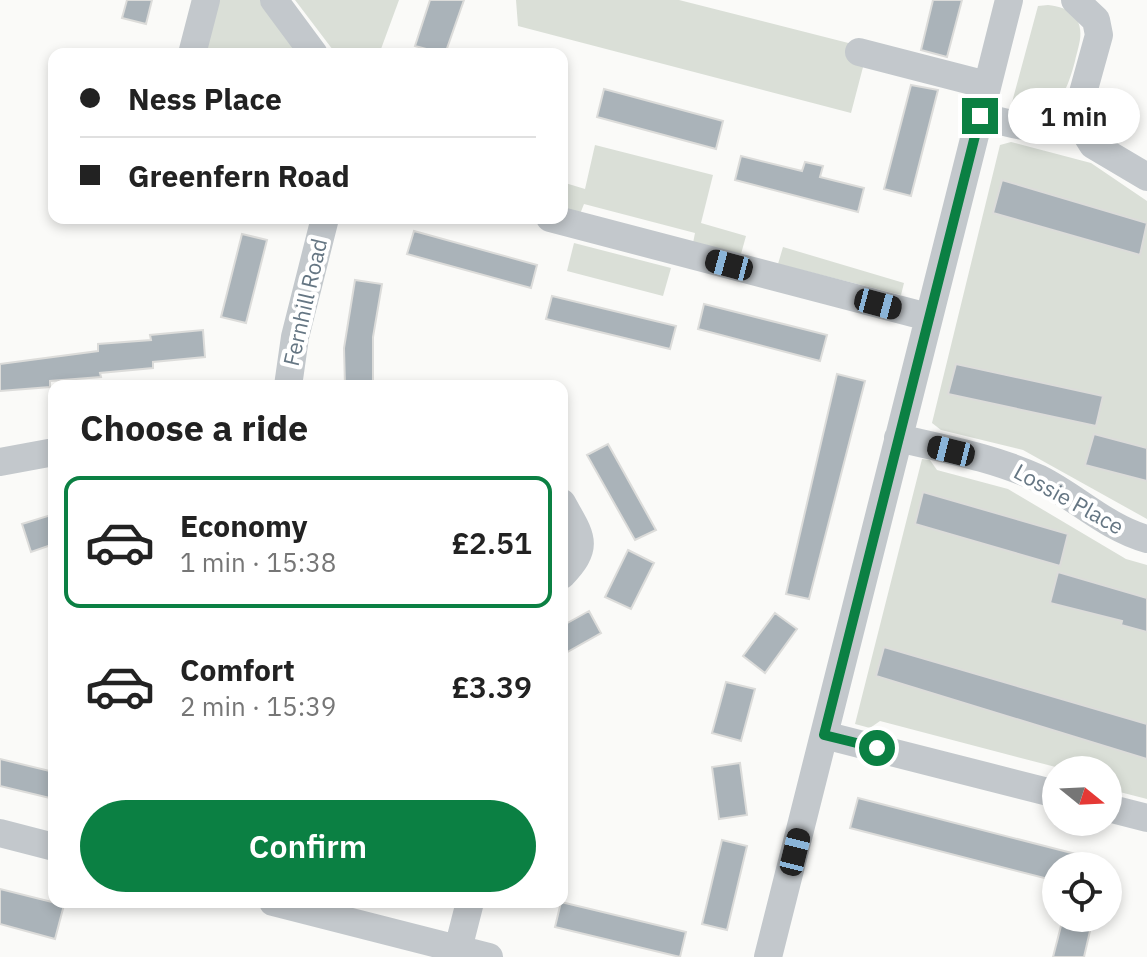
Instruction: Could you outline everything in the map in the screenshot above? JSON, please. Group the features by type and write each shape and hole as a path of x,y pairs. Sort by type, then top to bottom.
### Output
{"street":[{"path":"194,48 206,0"},
{"path":"274,0 310,48"},
{"path":"768,957 1009,0"},
{"path":"1075,0 1096,20 1099,35 1076,118 1093,145 1147,177"},
{"path":"859,52 987,85"},
{"path":"980,116 1027,127 1049,128 1076,118"},
{"path":"568,223 928,317"},
{"name":"Fernhill Road","path":"289,380 295,337 323,224"},
{"name":"Lossie Place","path":"898,438 1007,464 1042,480 1119,528 1147,539"},
{"path":"0,462 48,453"},
{"path":"568,514 581,538 578,559 568,569"},
{"path":"824,735 1042,790"},
{"path":"1122,812 1147,818"},
{"path":"0,833 48,845"},
{"path":"291,908 403,946 458,949 489,957"},
{"path":"458,949 468,908"}],"shaded area":[{"path":"218,0 261,0 297,48 206,48"},
{"path":"295,0 399,0 381,48 331,48"},
{"path":"516,0 679,0 868,48 851,113 518,26"},
{"path":"1038,6 1064,8 1076,18 1080,29 1079,45 1062,96 1047,109 1025,111 1011,106"},
{"path":"1011,142 1091,163 1147,201 1147,519 1023,450 941,430 932,423 1000,145"},
{"path":"595,145 713,175 701,223 746,236 741,254 693,243 695,233 584,204 580,214 568,211 568,184 585,189"},
{"path":"574,243 671,268 663,296 567,271"},
{"path":"783,247 904,283 901,295 778,264"},
{"path":"922,459 930,460 937,470 1008,489 1126,559 1147,565 1147,799 1122,793 1122,756 1042,756 1042,763 880,721 870,728 855,724"}],"building":[{"path":"127,0 152,0 146,24 122,18"},
{"path":"430,0 464,0 447,48 415,46"},
{"path":"933,0 962,0 947,57 921,50"},
{"path":"911,85 938,90 911,196 884,189"},
{"path":"604,89 723,121 716,149 597,117"},
{"path":"741,156 802,171 805,162 823,166 820,177 864,188 858,212 735,180"},
{"path":"1002,180 1147,223 1140,255 993,213"},
{"path":"414,231 537,265 531,288 407,254"},
{"path":"242,234 267,240 246,323 221,317"},
{"path":"355,280 382,284 373,337 373,380 345,380 344,348"},
{"path":"552,296 676,326 670,349 546,319"},
{"path":"704,304 827,335 820,361 698,329"},
{"path":"203,330 205,357 153,362 153,368 100,373 101,377 48,380 48,387 0,391 0,364 98,351 98,344 151,340 150,335"},
{"path":"956,364 1103,396 1096,426 948,394"},
{"path":"837,374 865,381 809,599 786,594"},
{"path":"1094,434 1147,448 1147,481 1085,465"},
{"path":"608,444 656,530 635,540 587,455"},
{"path":"923,492 1068,534 1060,566 915,524"},
{"path":"48,516 48,546 31,552 22,524"},
{"path":"628,550 654,563 631,609 605,597"},
{"path":"1058,572 1147,598 1147,632 1121,625 1122,621 1050,603"},
{"path":"589,611 601,633 568,652 568,623"},
{"path":"775,613 797,629 765,673 743,656"},
{"path":"884,647 1147,724 1147,759 876,676"},
{"path":"726,682 755,689 741,741 712,733"},
{"path":"0,759 48,771 48,798 0,786"},
{"path":"740,763 747,815 719,819 712,767"},
{"path":"858,798 1068,852 1042,852 1042,877 850,828"},
{"path":"722,840 747,846 727,930 702,924"},
{"path":"0,889 48,901 48,908 63,908 55,939 0,924"},
{"path":"568,904 686,932 680,957 555,927 560,908 568,908"},
{"path":"1059,932 1090,932 1084,957 1053,957"}],"route":[{"path":"877,748 824,735 980,116"}]}
